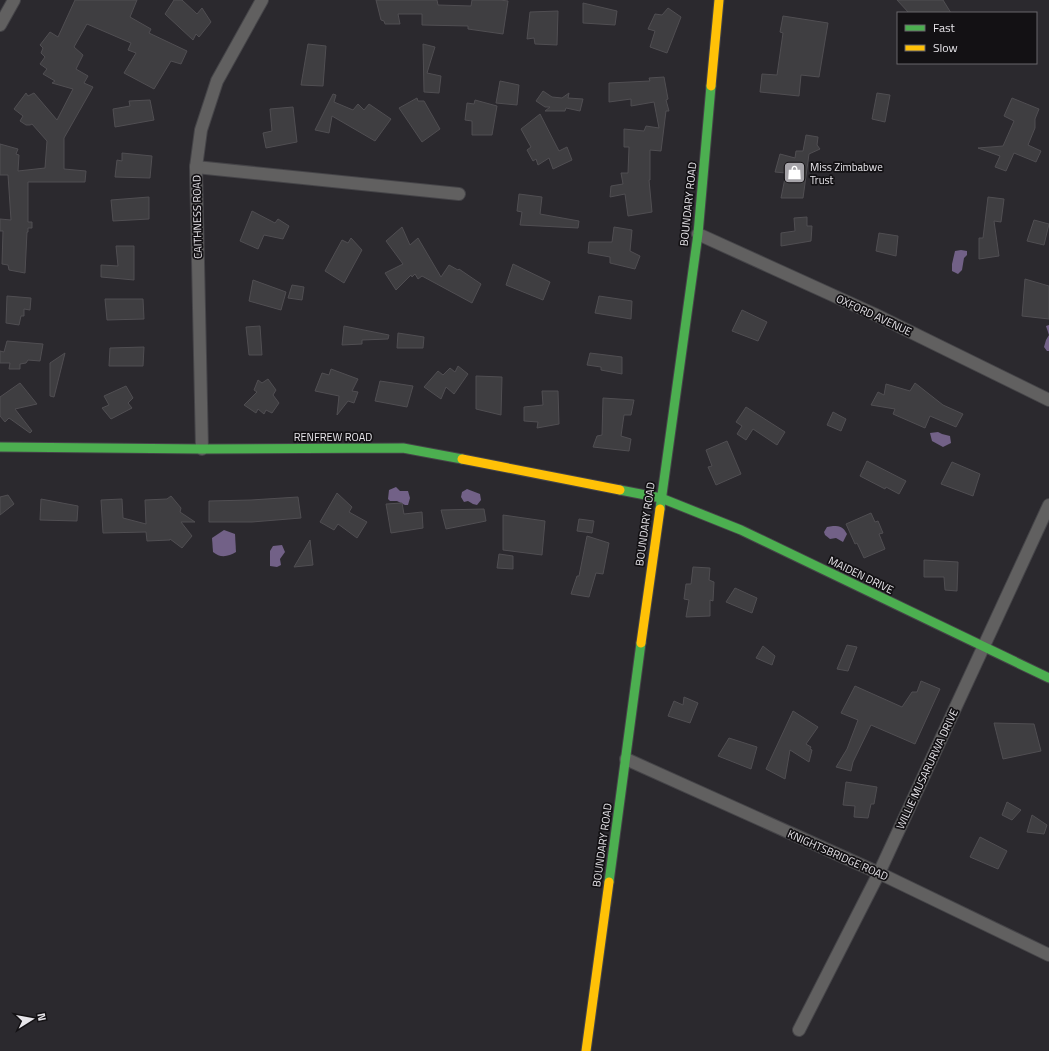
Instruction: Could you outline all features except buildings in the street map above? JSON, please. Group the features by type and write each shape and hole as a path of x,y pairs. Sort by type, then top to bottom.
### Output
{"street":[{"path":"0,25 14,0"},
{"name":"CAITHNESS ROAD","path":"202,449 196,167 201,130 217,81 262,0"},
{"name":"BOUNDARY ROAD","path":"586,1051 698,234 719,0"},
{"path":"196,167 459,194"},
{"name":"OXFORD AVENUE","path":"698,234 874,314 1049,400"},
{"name":"RENFREW ROAD","path":"0,447 202,449 404,448 661,498"},
{"name":"MAIDEN DRIVE","path":"661,498 741,530 1049,678"},
{"name":"WILLIE MUSARURWA DRIVE","path":"799,1030 879,873 1049,505"},
{"name":"KNIGHTSBRIDGE ROAD","path":"626,759 879,873 1049,955"}],"shaded area":[{"path":"955,251 967,251 967,255 964,258 962,270 958,274 952,271 952,264"},
{"path":"1049,325 1049,335 1046,326"},
{"path":"1049,335 1049,351 1047,351 1044,347"},
{"path":"938,432 950,436 951,443 943,447 932,441 930,433"},
{"path":"396,487 400,491 408,491 410,498 408,505 397,501 390,501 388,499 389,490"},
{"path":"467,489 480,494 481,500 477,505 468,501 464,502 461,497 462,492"},
{"path":"827,527 842,527 846,532 847,534 843,542 836,538 830,539 825,535 824,532"},
{"path":"224,530 235,534 236,552 224,556 213,552 212,538"},
{"path":"282,545 285,552 280,559 281,565 277,567 270,566 270,551 273,546"}],"traffic: fast":[{"path":"660,509 698,234 711,86"},
{"path":"0,447 202,449 403,448 462,459"},
{"path":"620,490 661,498 741,530 1049,678"},
{"path":"609,882 641,643"}],"traffic: slow":[{"path":"711,86 719,0"},
{"path":"462,459 620,490"},
{"path":"641,643 660,509"},
{"path":"586,1051 609,882"}],"place":[{"name":"Miss Zimbabwe Trust","path":"794,173"}]}
